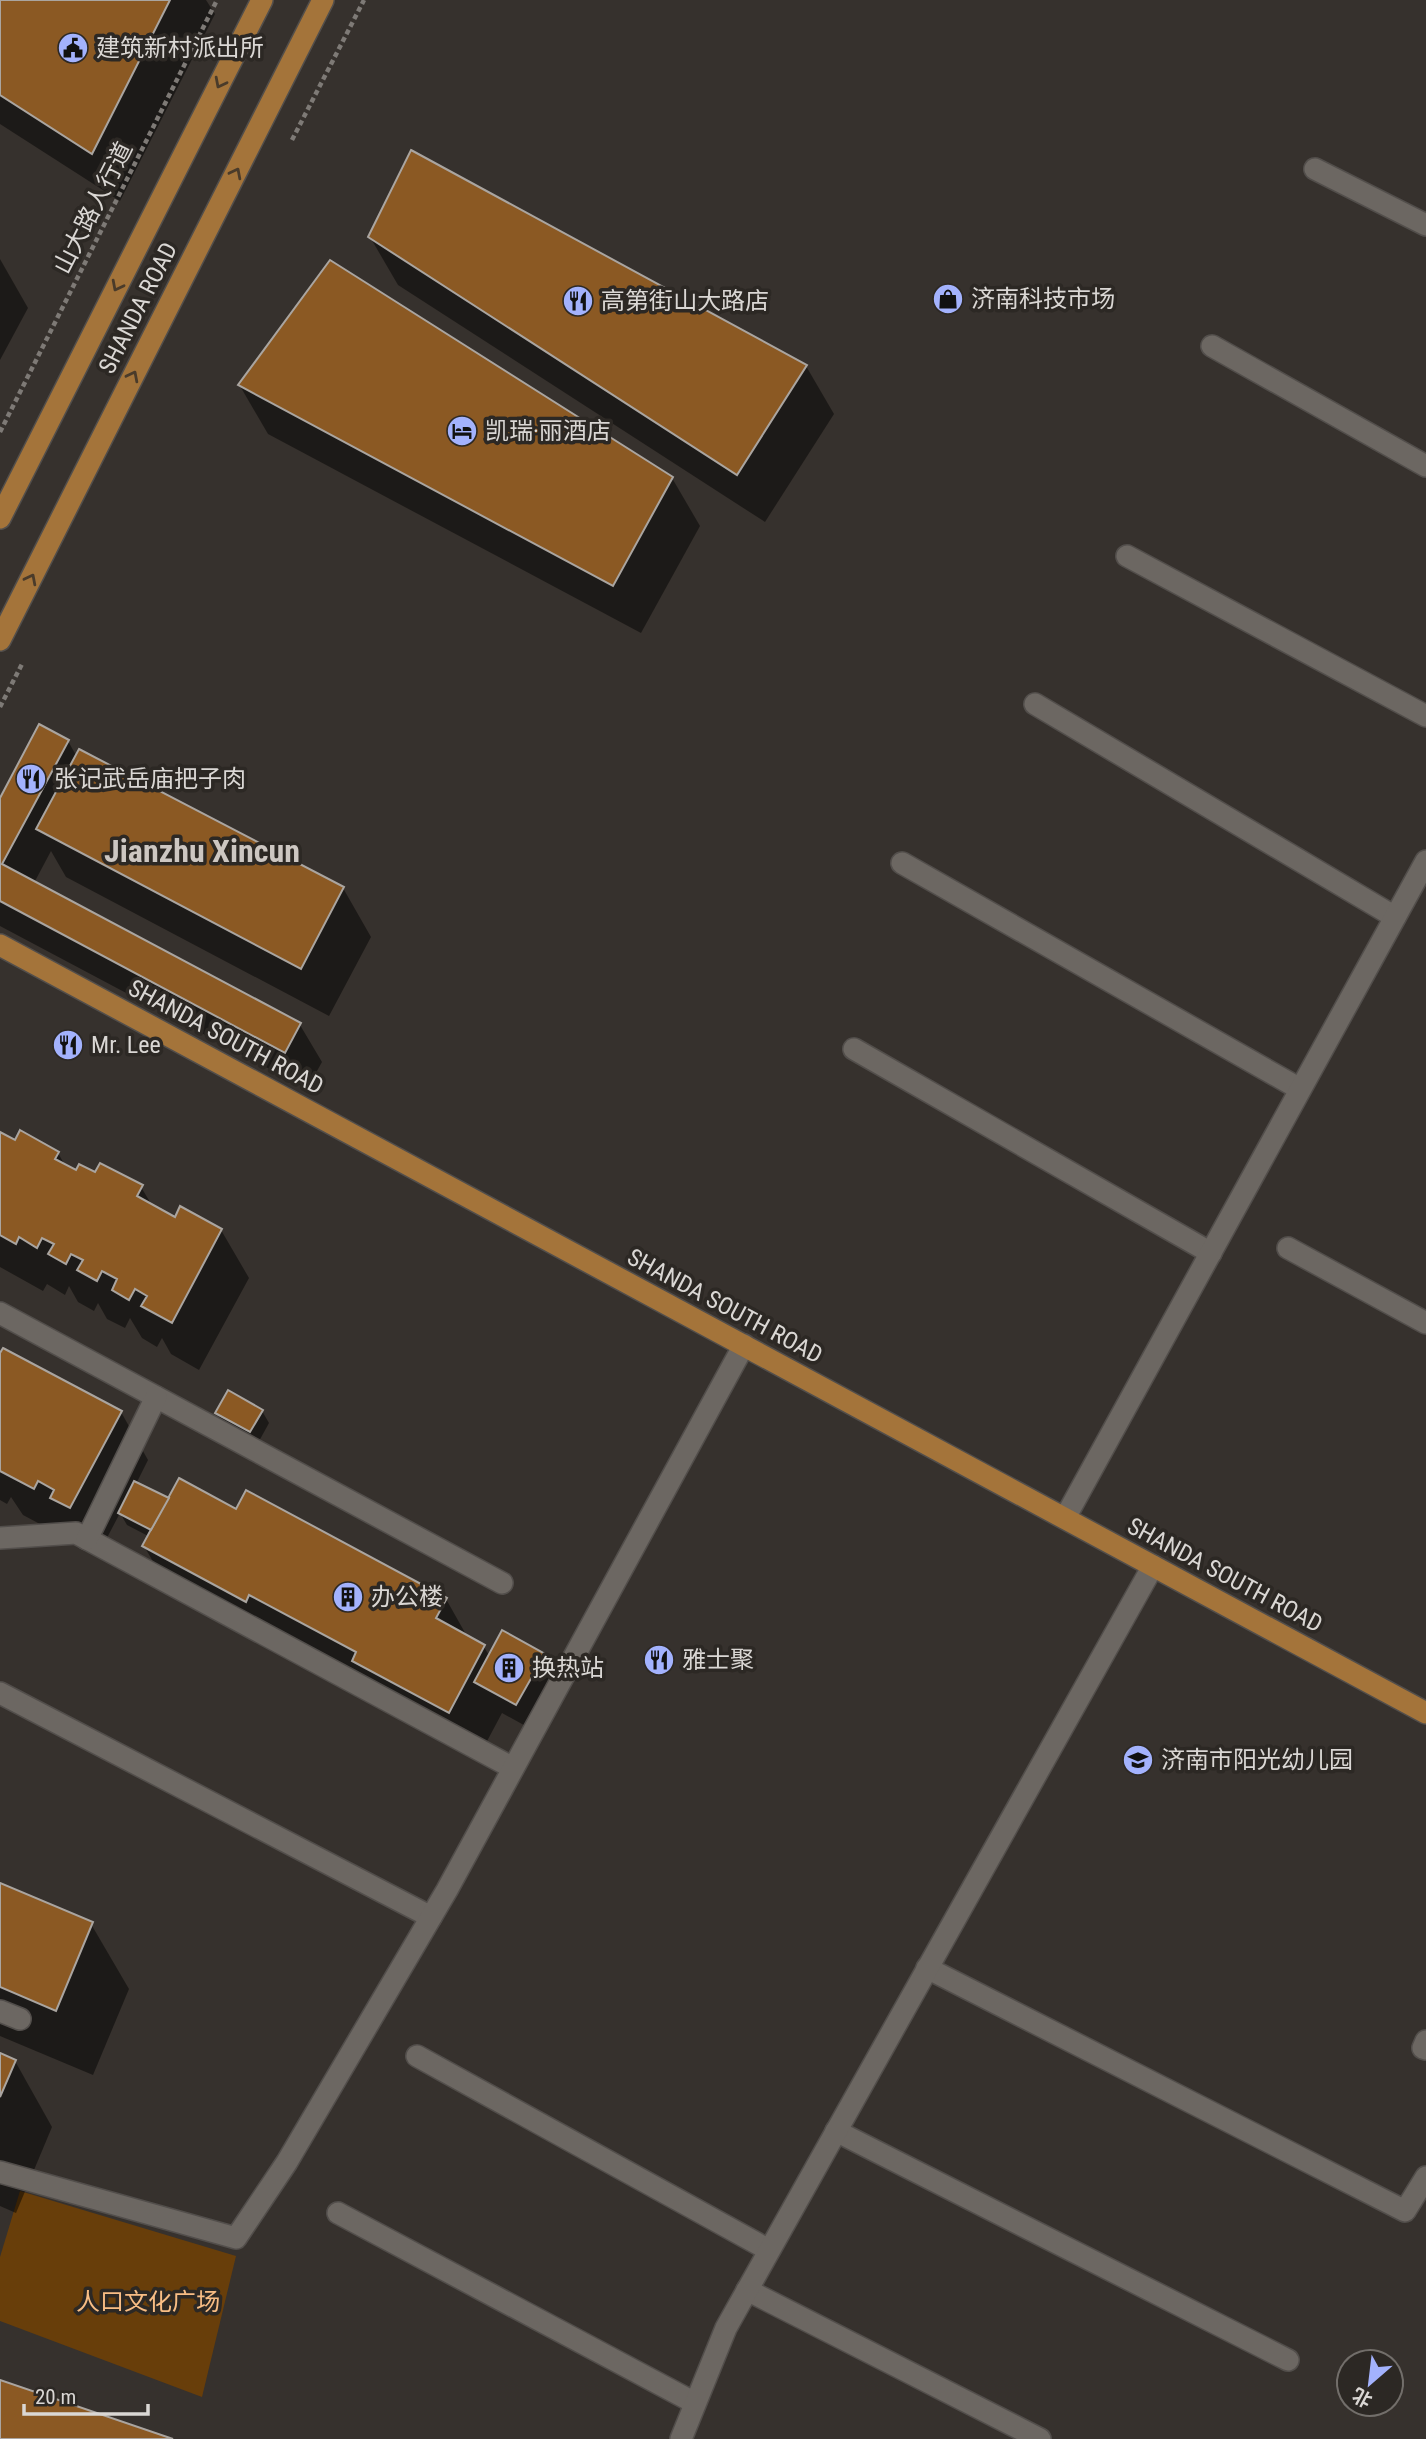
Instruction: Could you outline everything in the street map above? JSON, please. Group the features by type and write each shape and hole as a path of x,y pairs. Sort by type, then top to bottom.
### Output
{"main road":[{"name":"SHANDA ROAD","path":"0,517 262,0"},
{"name":"SHANDA ROAD","path":"0,640 323,0"},
{"name":"SHANDA SOUTH ROAD","path":"0,945 1426,1713"}],"street":[{"path":"1315,169 1426,225"},
{"path":"1212,346 1426,466"},
{"path":"1127,556 1426,716"},
{"path":"1035,704 1395,917"},
{"path":"1065,1518 1426,861"},
{"path":"902,863 1300,1090"},
{"path":"854,1049 1211,1253"},
{"path":"1288,1248 1426,1323"},
{"path":"0,1313 502,1583"},
{"path":"0,2172 236,2238 288,2162 431,1917 744,1345"},
{"path":"87,1539 156,1397"},
{"path":"0,1538 76,1533 513,1768"},
{"path":"681,2439 726,2328 1153,1566"},
{"path":"0,1693 431,1917"},
{"path":"928,1968 1405,2211 1426,2177"},
{"path":"0,2011 20,2019"},
{"path":"1426,2042 1423,2048 1426,2049"},
{"path":"417,2056 769,2250"},
{"path":"836,2131 1288,2360"},
{"path":"338,2213 695,2403"},
{"path":"747,2290 1040,2439"}],"path":[{"name":"山大路人行道","path":"0,432 216,0"}],"green space":[{"name":"人口文化广场","path":"20,2191 236,2256 202,2397 0,2321 0,2257"}],"building":[{"name":"建筑新村派出所","path":"0,0 170,0 92,154 0,95"},
{"name":"高第街山大路店","path":"411,150 807,365 737,475 368,237"},
{"name":"凯瑞·丽酒店","path":"330,260 673,477 613,586 238,385"},
{"path":"39,724 69,740 2,864 301,1023 285,1053 0,901 0,798"},
{"path":"79,749 344,887 301,969 36,829"},
{"path":"20,1130 59,1152 55,1159 76,1170 79,1164 95,1172 100,1163 143,1185 137,1196 175,1217 180,1206 222,1229 172,1323 141,1306 147,1296 135,1289 129,1300 112,1290 117,1279 102,1271 97,1281 77,1270 83,1260 71,1254 66,1264 48,1254 54,1244 42,1238 37,1248 19,1237 16,1244 0,1235 0,1132 15,1140"},
{"path":"3,1348 122,1411 70,1508 50,1498 54,1490 38,1481 34,1489 0,1471 0,1353"},
{"path":"228,1390 263,1410 250,1432 215,1413"},
{"name":"办公楼","path":"179,1478 236,1509 246,1490 447,1598 436,1618 485,1645 449,1713 352,1661 356,1652 249,1595 246,1602 142,1546"},
{"path":"134,1481 169,1498 151,1530 118,1513"},
{"name":"换热站","path":"502,1630 545,1654 516,1705 474,1682"},
{"path":"0,1883 93,1922 56,2011 0,1987"},
{"path":"0,2053 16,2060 0,2097"},
{"path":"0,2380 173,2439 0,2439"}],"place":[{"name":"建筑新村派出所","path":"73,48"},
{"name":"济南科技市场","path":"948,299"},
{"name":"高第街山大路店","path":"578,301"},
{"name":"凯瑞·丽酒店","path":"462,431"},
{"name":"张记武岳庙把子肉","path":"31,779"},
{"name":"Mr. Lee","path":"68,1045"},
{"name":"办公楼","path":"348,1597"},
{"name":"雅士聚","path":"659,1660"},
{"name":"换热站","path":"509,1668"},
{"name":"济南市阳光幼儿园","path":"1138,1760"}],"district":[{"name":"Jianzhu Xincun","path":"202,851"}]}
